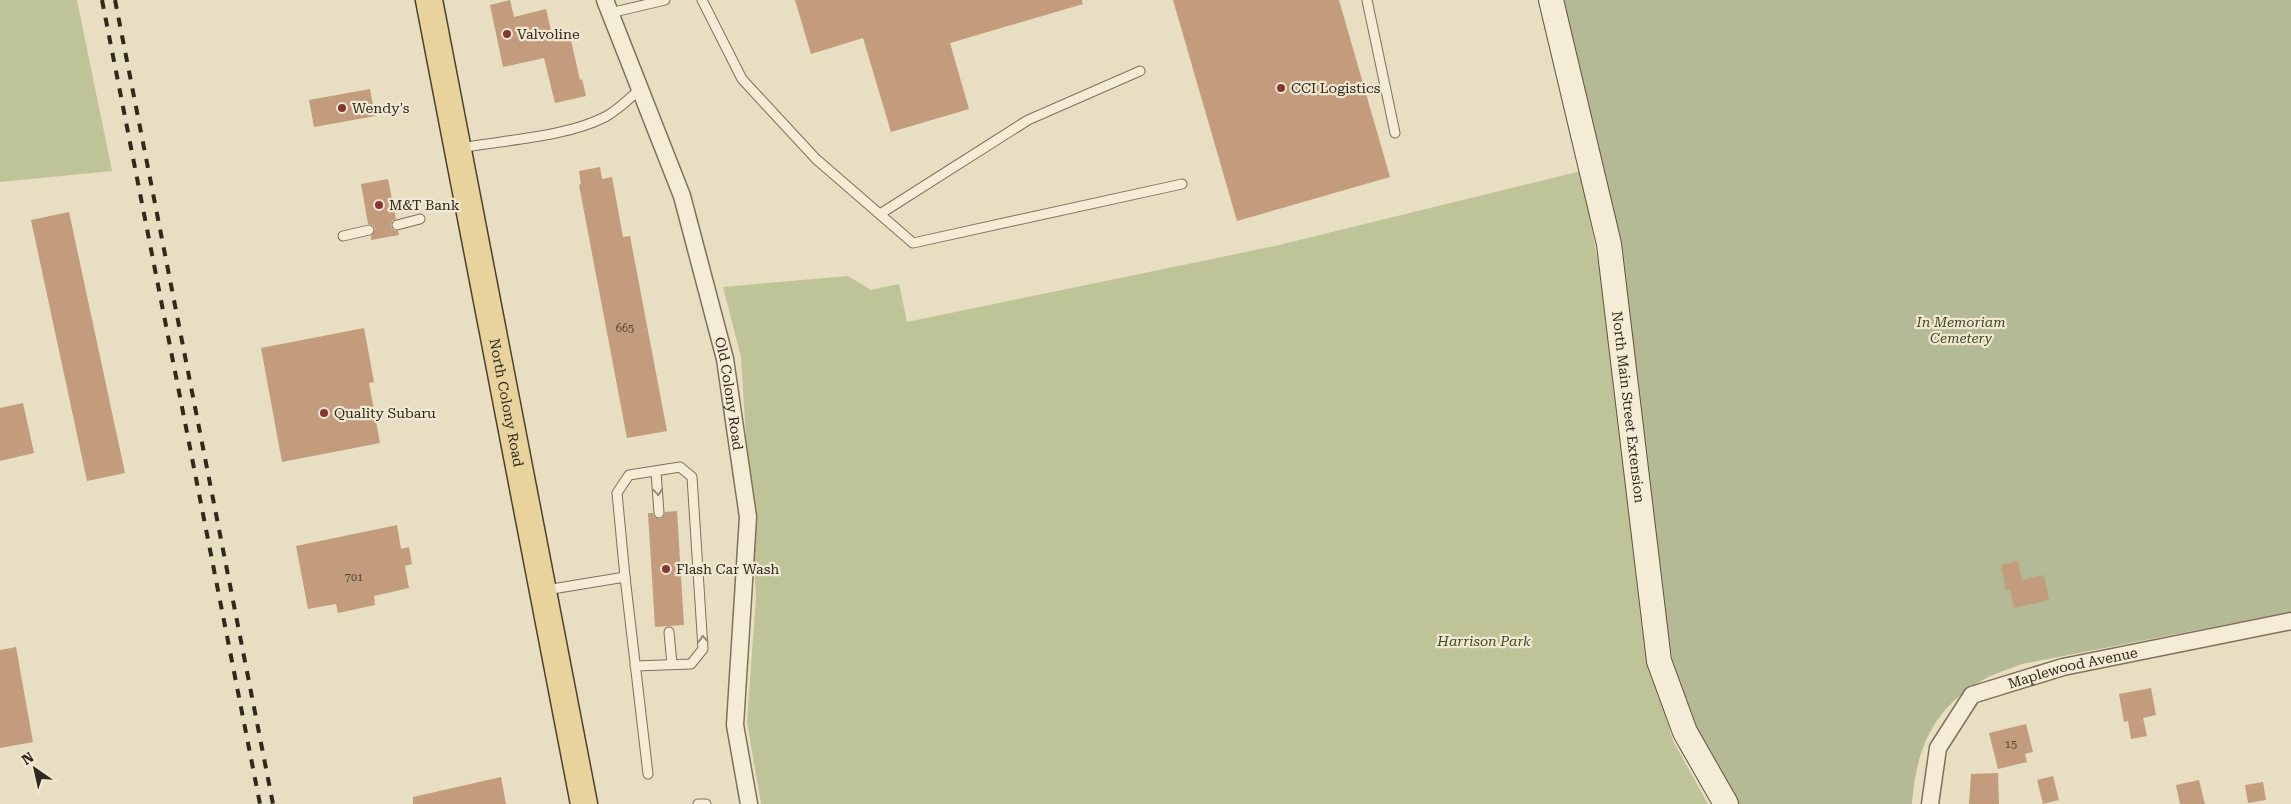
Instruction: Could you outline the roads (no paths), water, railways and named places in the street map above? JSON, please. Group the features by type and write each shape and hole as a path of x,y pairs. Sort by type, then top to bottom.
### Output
{"main road":[{"name":"North Colony Road","path":"429,0 584,804"}],"street":[{"name":"North Main Street Extension","path":"1551,0 1609,244 1659,661 1685,732 1726,804"},
{"name":"Old Colony Road","path":"608,7 682,196 725,360 748,517 735,725 749,804"},
{"name":"Maplewood Avenue","path":"1930,804 1938,748 1972,694 2063,667 2291,621"}],"lane":[{"path":"608,7 665,0"},
{"path":"702,0 742,79 816,160 913,243 1182,184"},
{"path":"1367,0 1395,133"},
{"path":"880,214 1028,120 1140,71"},
{"path":"458,148 568,130 604,117 624,104 641,88"},
{"path":"397,225 420,219"},
{"path":"343,236 370,230"},
{"path":"636,666 691,664 703,649 692,476 680,467 630,475 617,493 625,576 648,774"},
{"path":"656,472 659,513"},
{"path":"543,590 625,576"},
{"path":"669,632 672,664"},
{"path":"698,804 706,804"}],"railway":[{"path":"102,0 260,804"},
{"path":"115,0 273,804"}],"place":[{"name":"Valvoline","path":"507,34"},
{"name":"CCI Logistics","path":"1281,88"},
{"name":"Wendy's","path":"342,108"},
{"name":"M&T Bank","path":"379,205"},
{"name":"Quality Subaru","path":"324,413"},
{"name":"Flash Car Wash","path":"666,569"}],"park label":[{"name":"In Memoriam Cemetery","path":"1961,330"},
{"name":"Harrison Park","path":"1484,641"}]}
